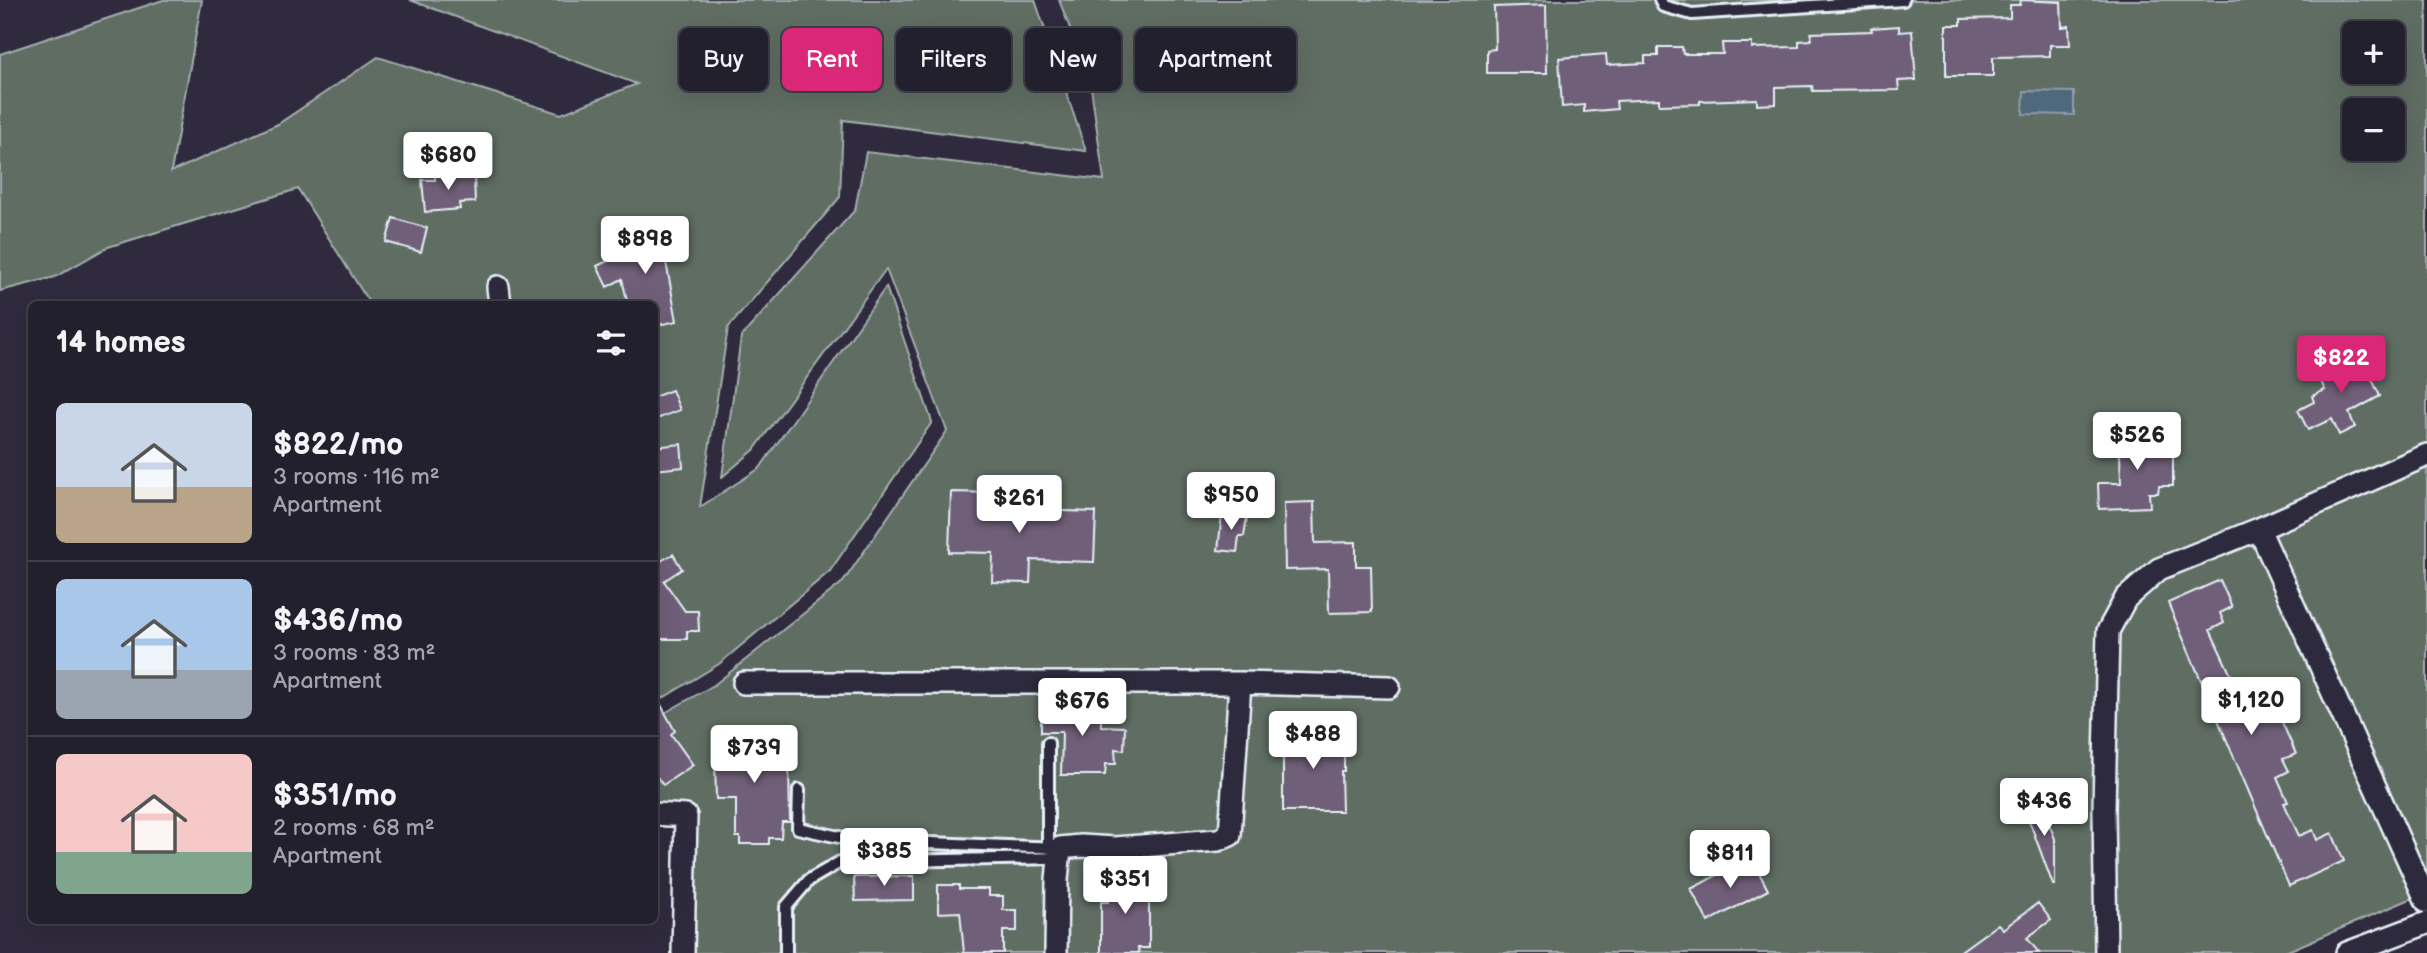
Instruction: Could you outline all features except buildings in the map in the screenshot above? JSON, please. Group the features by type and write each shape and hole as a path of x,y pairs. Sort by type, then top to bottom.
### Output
{"street":[{"path":"2106,953 2104,810 2108,631 2126,598 2159,569 2259,529 2427,455"},
{"path":"2259,529 2427,902"},
{"path":"744,683 1240,683 1389,687"},
{"path":"1056,953 1056,851 1081,846 1115,848 1218,840 1230,835 1240,683"},
{"path":"658,814 686,816 683,953"},
{"path":"2347,953 2427,923"}],"lane":[{"path":"1660,0 1662,6 1692,14 1903,0"},
{"path":"1048,743 1056,851"},
{"path":"799,790 798,828 853,840 1056,851"},
{"path":"786,953 786,907 809,880 840,862 1056,851"}],"green space":[{"path":"163,0 202,0 171,172 278,124 378,57 561,114 637,84 410,0 1035,0 1044,28 1025,28 1025,91 1066,91 1086,151 843,120 840,197 728,328 700,507 760,468 886,287 932,422 830,571 719,664 658,701 658,301 368,301 298,189 108,247 55,277 0,291 0,54"},
{"path":"1059,0 2427,0 2427,892 2283,953 678,953 674,827 658,826 658,717 714,685 843,582 947,431 886,269 754,450 722,477 741,337 855,210 866,152 1104,180 1092,91 1121,91 1121,28 1070,28"}],"water":[{"path":"2024,91 2074,92 2074,115 2023,114"}]}
